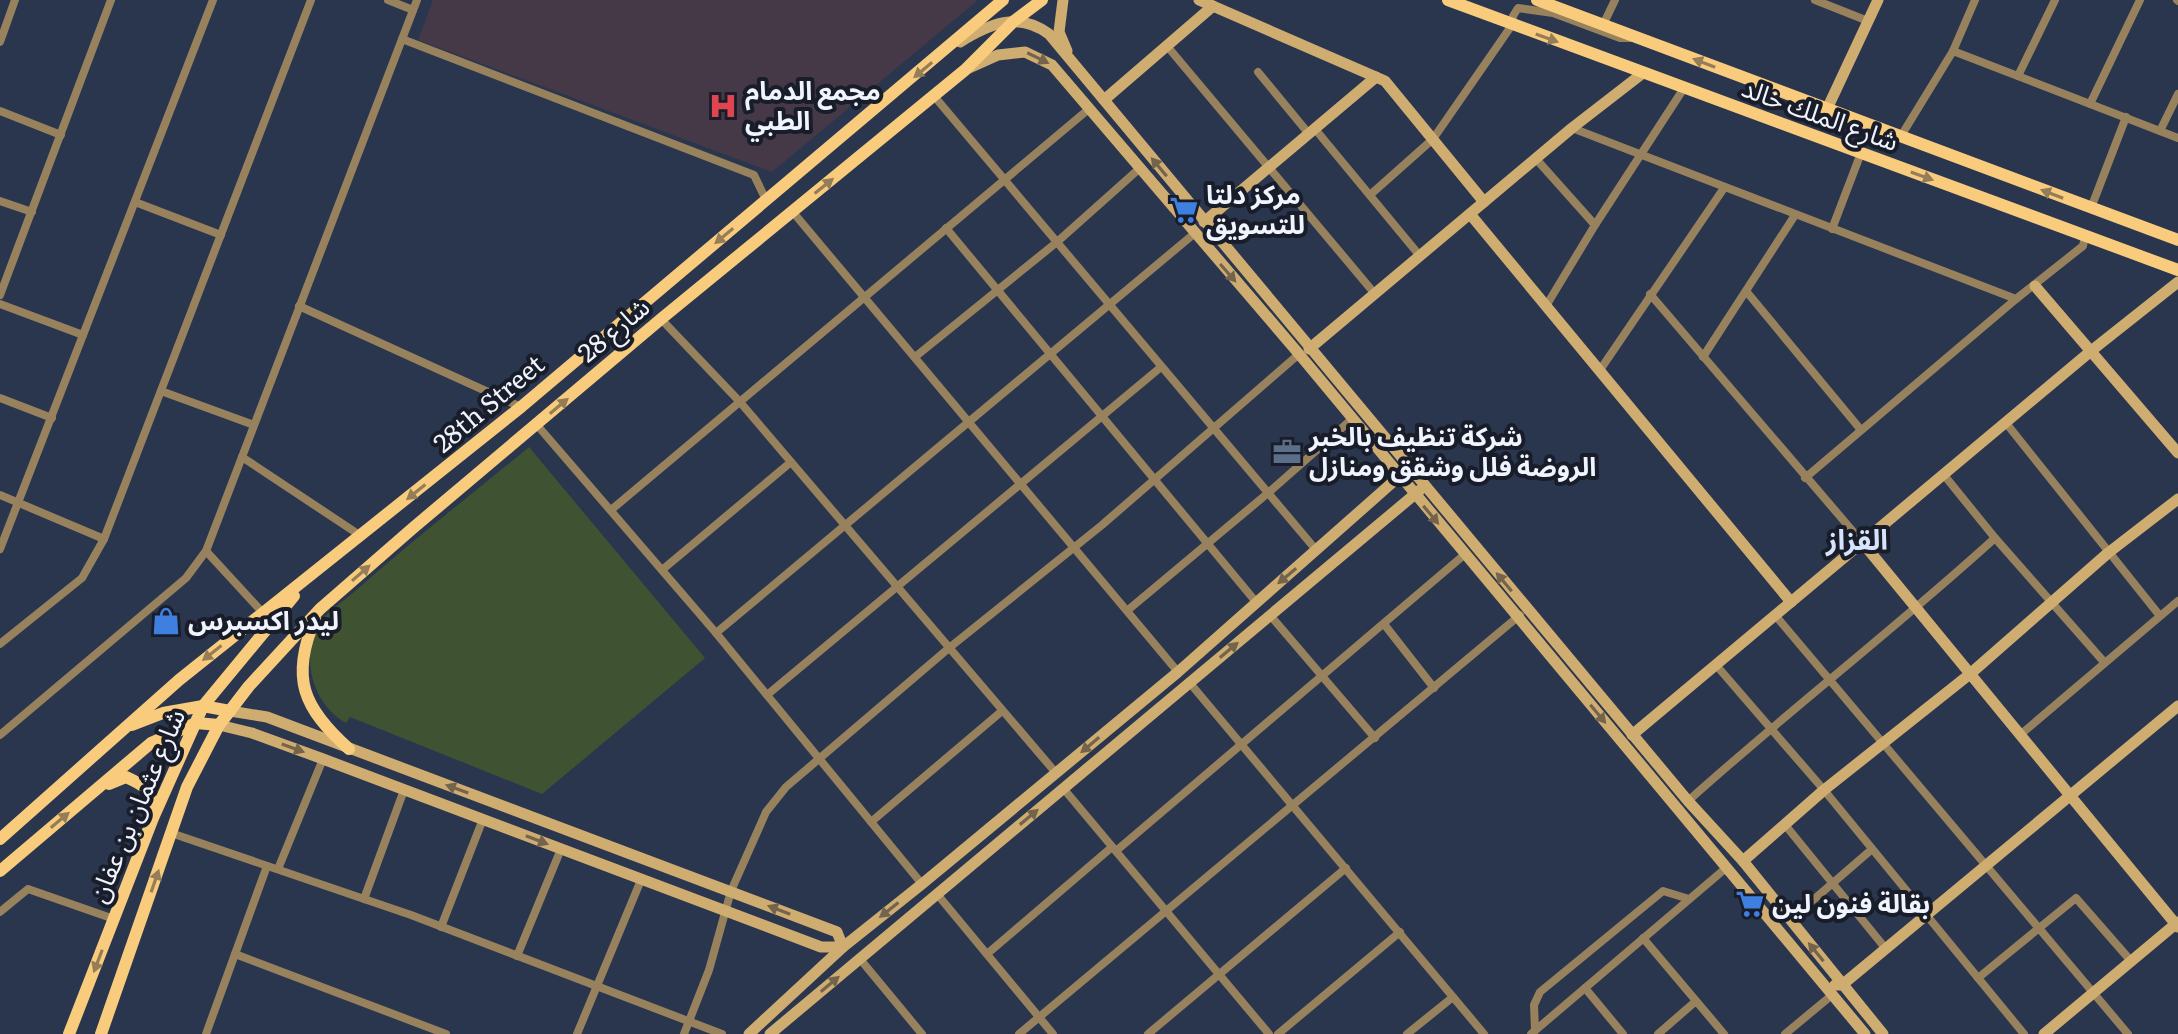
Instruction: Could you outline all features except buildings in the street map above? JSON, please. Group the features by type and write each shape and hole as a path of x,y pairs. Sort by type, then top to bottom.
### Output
{"main road":[{"name":"28th Street","path":"0,839 179,680 521,407 1003,0"},
{"name":"شارع 28","path":"230,711 320,609 661,319 965,70 1014,21 1042,0"},
{"name":"شارع الملك خالد","path":"1448,0 2178,270"},
{"name":"شارع الملك خالد","path":"1537,0 2178,240"},
{"name":"شارع عثمان بن عفان","path":"69,1034 153,818 203,706 309,578"},
{"path":"320,609 308,636 302,673 310,706 327,730 349,749"},
{"path":"124,728 163,713 203,706 230,711"},
{"name":"شارع عثمان بن عفان","path":"101,1034 187,787 219,725 230,711"},
{"path":"0,871 151,743 196,723 219,725"},
{"path":"95,790 126,777 143,784 153,799 153,818"}],"street":[{"path":"0,42 15,0"},
{"path":"0,295 111,0"},
{"path":"0,549 213,0"},
{"path":"0,644 82,578 104,539 311,0"},
{"path":"388,0 413,10"},
{"path":"0,735 186,578 206,551 417,0"},
{"path":"1063,0 1059,32 1072,63"},
{"path":"1199,0 1222,6 1385,81 1484,202"},
{"path":"1603,25 1615,0"},
{"path":"1815,0 1868,21"},
{"path":"1827,109 1878,0"},
{"path":"1901,136 1953,51 1975,0"},
{"path":"2018,76 2055,0"},
{"path":"2090,104 2140,0"},
{"path":"1104,100 1167,46 1222,6"},
{"path":"1370,195 1433,139 1512,25 1518,8 1553,13 1620,38 1640,39"},
{"path":"945,51 983,28 1014,21 1034,24 1049,34 1204,222 1352,419 1404,472"},
{"path":"402,39 754,175 766,200"},
{"path":"1167,46 1375,294"},
{"path":"1953,51 2178,138"},
{"path":"965,70 998,55 1025,52 1052,65 1195,233 1304,352 1865,1034"},
{"path":"1258,72 1370,195 1420,256"},
{"path":"684,1034 709,970 731,891 766,812 786,787 1572,128 1643,73"},
{"path":"1204,222 1376,77"},
{"path":"1546,306 1684,88"},
{"path":"2160,131 2178,94"},
{"path":"934,96 1317,551"},
{"path":"611,510 1090,108"},
{"path":"0,111 61,135"},
{"path":"2091,208 2126,117"},
{"path":"1572,128 2016,299"},
{"path":"1832,229 1861,153"},
{"path":"1537,160 1595,225"},
{"path":"915,357 1057,242 1140,168"},
{"path":"1600,370 1724,188"},
{"path":"0,201 32,212"},
{"path":"135,202 221,235"},
{"path":"792,211 1178,672"},
{"path":"1470,214 1791,602"},
{"path":"1703,357 1795,215"},
{"path":"946,228 1256,602"},
{"path":"716,633 1195,233"},
{"path":"1805,478 2083,246 2085,236"},
{"path":"1632,735 2091,351 2178,282"},
{"path":"2035,286 2178,453"},
{"path":"1746,291 1861,430"},
{"path":"1650,294 1918,608 2177,924 2044,1034"},
{"path":"0,304 83,335"},
{"path":"299,306 521,407"},
{"path":"661,319 740,402 1056,773"},
{"path":"767,695 1161,367"},
{"path":"161,391 254,425"},
{"path":"0,398 52,418"},
{"path":"1128,610 1352,419"},
{"path":"2006,423 2160,616"},
{"path":"537,425 716,633 922,884"},
{"path":"242,457 361,536"},
{"path":"662,570 791,462"},
{"path":"749,1034 843,947 1178,672 1404,472"},
{"path":"1944,475 2104,662"},
{"path":"1419,491 1464,555 1522,614 1743,861 1883,1034"},
{"path":"770,1034 1419,491"},
{"path":"0,495 104,539"},
{"path":"1743,861 1882,742 1970,674 2108,553 2178,499"},
{"path":"1688,801 1769,728 1918,608 1995,538"},
{"path":"206,551 263,613"},
{"path":"987,954 1323,677 1464,555"},
{"path":"2020,735 2178,601"},
{"path":"1019,1034 1522,614"},
{"path":"1270,615 1375,738"},
{"path":"1775,615 2128,1034"},
{"path":"1382,626 1433,689"},
{"path":"1716,665 1824,790 2024,1034"},
{"path":"1189,682 1484,1034"},
{"path":"1812,971 1830,985 1842,985 2178,706"},
{"path":"230,711 267,717 731,891 837,932 843,947"},
{"path":"871,822 1002,711"},
{"path":"219,725 252,733 323,759 821,947 843,947"},
{"path":"278,869 323,759"},
{"path":"1063,788 1269,1034"},
{"path":"364,899 404,790"},
{"path":"441,927 483,819"},
{"path":"1786,826 1886,949"},
{"path":"171,833 441,927 722,1034"},
{"path":"517,956 561,849"},
{"path":"1790,920 1871,850"},
{"path":"206,1034 267,866"},
{"path":"1148,1034 1346,868"},
{"path":"1533,1032 1726,868"},
{"path":"577,1034 641,880"},
{"path":"0,912 28,889 114,919"},
{"path":"1533,1032 1534,1005 1540,992 1663,891 1689,899"},
{"path":"937,894 1053,1034"},
{"path":"1978,978 2076,898 2131,961"},
{"path":"1278,1034 1400,932"},
{"path":"1643,938 1724,1034"},
{"path":"235,954 446,1034"},
{"path":"860,959 922,1034"},
{"path":"1585,988 1623,1034"},
{"path":"1785,1034 1832,995"},
{"path":"1407,1034 1453,997"},
{"path":"1658,1034 1696,1001"}],"shaded area":[{"name":"مجمع الدمام الطبي","path":"433,0 978,0 772,172 418,40"}],"green space":[{"path":"529,447 705,658 542,794 350,717 346,723 318,694 313,681 310,653 324,617"}],"place":[{"name":"مجمع الدمام الطبي","path":"723,106"},
{"name":"مركز دلتا للتسويق","path":"1184,210"},
{"name":"شركة تنظيف بالخبر الروضة فلل وشقق ومنازل","path":"1287,452"},
{"name":"ليدر اكسبرس","path":"166,621"},
{"name":"بقالة فنون لين","path":"1750,904"}],"district":[{"name":"القزاز","path":"1857,540"}]}
